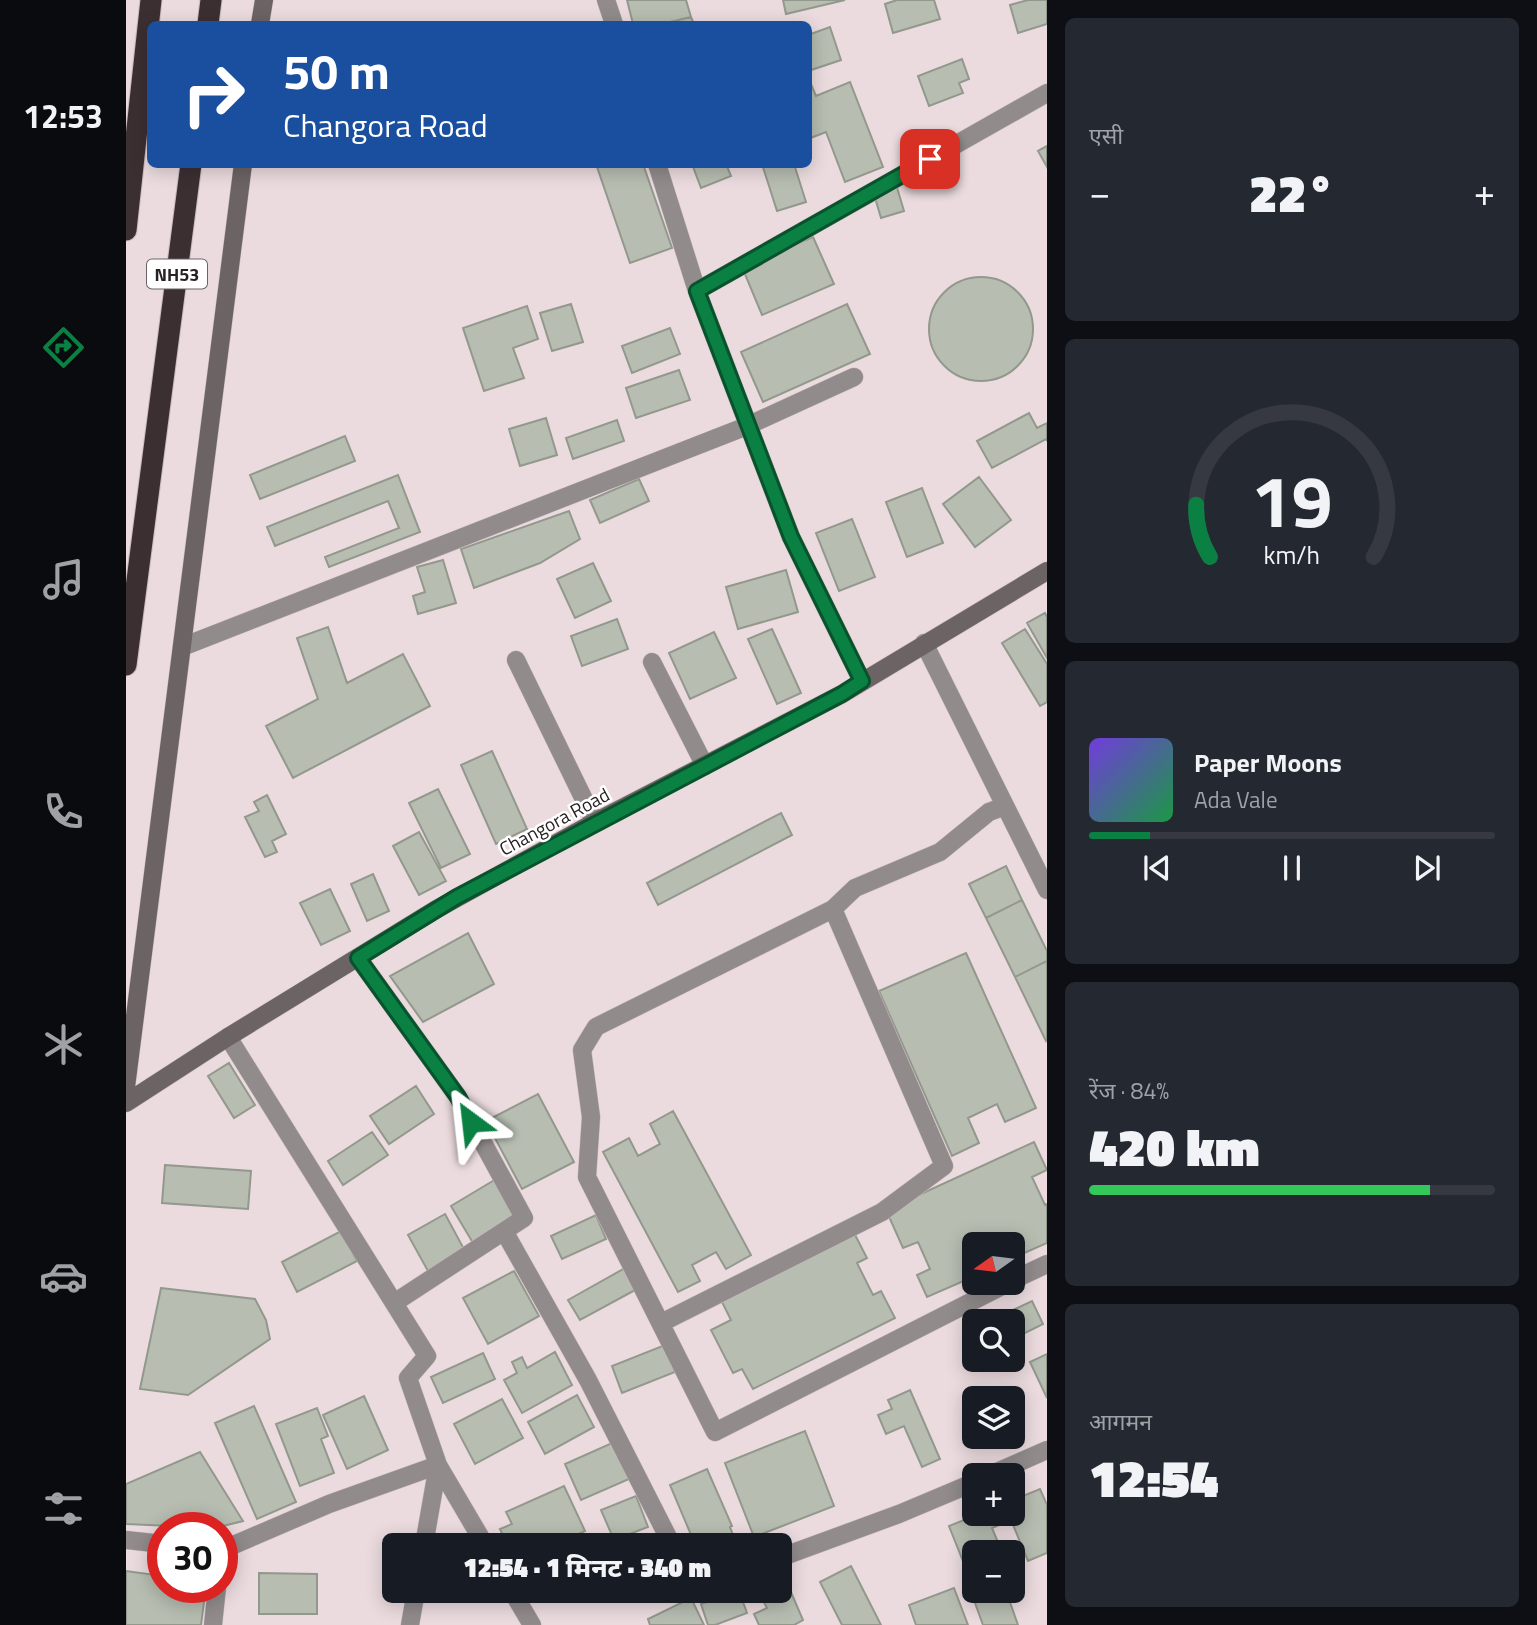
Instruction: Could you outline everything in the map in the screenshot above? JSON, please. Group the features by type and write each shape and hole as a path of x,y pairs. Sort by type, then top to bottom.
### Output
{"highway":[{"path":"149,21 151,0"},
{"path":"208,21 211,0"},
{"path":"126,230 147,37"},
{"name":"NH53","path":"126,665 190,168"}],"street":[{"path":"260,21 264,0"},
{"path":"606,0 613,21"},
{"path":"697,291 1047,93"},
{"path":"126,1087 242,168"},
{"path":"658,168 697,291 791,537 862,681"},
{"path":"182,647 747,426 853,377"},
{"name":"Changora Road","path":"126,1103 435,910 862,681 1047,571"},
{"path":"924,643 1047,890"},
{"path":"516,660 595,822"},
{"path":"652,662 705,766"},
{"path":"985,1295 715,1432 587,1177 592,1117 582,1050 596,1027 833,908 855,888 940,852 989,812 1005,806"},
{"path":"661,1323 881,1212 944,1166 833,908"},
{"path":"358,958 458,1097 524,1218 394,1303"},
{"path":"228,1037 427,1356 408,1378 438,1465 478,1533"},
{"path":"504,1231 588,1380 666,1533"},
{"path":"1026,1274 1047,1264"},
{"path":"1017,1463 1047,1450"},
{"path":"426,1533 438,1465"},
{"path":"238,1543 329,1504 438,1465"},
{"path":"792,1553 962,1487"},
{"path":"126,1540 147,1542"},
{"path":"213,1625 215,1603"},
{"path":"410,1625 414,1603"},
{"path":"519,1603 532,1625"}],"building":[{"path":"627,0 686,0 691,17 674,21 632,21"},
{"path":"783,0 845,0 786,14"},
{"path":"897,0 934,0 940,19 893,33 885,4"},
{"path":"1028,0 1047,0 1047,24 1018,33 1010,5"},
{"path":"691,17 693,21 674,21"},
{"path":"830,27 841,60 812,70 812,34"},
{"path":"962,59 969,79 959,83 963,93 929,106 918,76"},
{"path":"850,82 883,167 845,182 826,132 812,137 812,86 816,96"},
{"path":"1047,146 1047,167 1038,151"},
{"path":"597,168 644,168 672,248 630,263"},
{"path":"694,168 728,168 731,176 701,188"},
{"path":"763,168 795,168 806,202 777,211"},
{"path":"896,184 904,211 881,218 873,191"},
{"path":"813,237 834,284 762,315 742,267"},
{"path":"981,277 1001,281 1018,292 1029,309 1033,329 1029,349 1018,366 1001,377 981,381 961,377 944,366 933,349 929,329 933,309 944,292 961,281"},
{"path":"571,304 583,342 552,351 540,313"},
{"path":"847,304 870,354 763,402 741,352"},
{"path":"527,306 538,339 513,348 524,378 484,391 463,328"},
{"path":"670,328 680,354 632,373 622,346"},
{"path":"679,370 690,400 636,418 626,388"},
{"path":"1029,413 1037,428 1047,423 1047,441 1046,439 992,468 977,441"},
{"path":"546,418 557,455 520,466 509,429"},
{"path":"617,420 624,441 573,459 566,438"},
{"path":"345,436 355,461 260,499 250,475"},
{"path":"398,475 420,532 329,567 325,557 399,528 388,501 275,546 267,527"},
{"path":"979,477 1011,520 975,547 943,504"},
{"path":"639,479 649,501 600,523 590,500"},
{"path":"922,488 943,543 907,557 886,502"},
{"path":"569,511 580,539 540,563 474,588 461,549"},
{"path":"852,519 875,577 839,591 816,533"},
{"path":"443,560 456,603 418,614 413,596 425,592 417,567"},
{"path":"593,563 611,601 575,618 557,579"},
{"path":"786,570 798,612 738,629 726,587"},
{"path":"1045,613 1047,617 1047,658 1027,623"},
{"path":"617,619 628,649 582,666 571,636"},
{"path":"328,627 347,683 403,654 430,706 293,778 266,726 318,699 297,638"},
{"path":"772,629 801,693 777,704 748,639"},
{"path":"1025,629 1047,664 1047,702 1040,706 1002,643"},
{"path":"714,632 736,678 690,699 669,653"},
{"path":"492,751 527,829 496,844 461,765"},
{"path":"438,789 470,854 441,868 409,803"},
{"path":"267,795 286,834 272,841 277,852 265,857 245,817 259,811 254,802"},
{"path":"781,813 792,835 658,905 647,883"},
{"path":"419,832 446,881 419,895 393,846"},
{"path":"1006,866 1022,900 986,918 969,884"},
{"path":"373,874 389,911 367,921 351,884"},
{"path":"330,889 350,931 321,945 300,903"},
{"path":"1022,900 1047,951 1047,961 1015,977 986,918"},
{"path":"468,933 494,984 423,1022 390,976"},
{"path":"966,953 1036,1108 1005,1122 997,1104 968,1118 979,1143 952,1156 879,991"},
{"path":"1047,961 1047,1040 1046,1041 1015,977"},
{"path":"229,1063 255,1105 234,1118 208,1076"},
{"path":"416,1086 434,1114 389,1144 370,1116"},
{"path":"538,1094 574,1162 522,1189 486,1121"},
{"path":"673,1111 751,1255 726,1269 716,1252 692,1265 700,1281 678,1292 603,1152 629,1138 638,1156 660,1144 650,1124"},
{"path":"372,1132 388,1155 343,1185 328,1161"},
{"path":"1034,1142 1047,1170 1032,1177 1045,1205 1047,1204 1047,1243 1026,1252 1026,1232 962,1232 962,1282 927,1297 917,1275 930,1269 918,1242 903,1248 886,1210"},
{"path":"165,1165 251,1171 248,1209 162,1203"},
{"path":"496,1179 519,1216 473,1243 451,1206"},
{"path":"445,1214 465,1251 428,1271 408,1235"},
{"path":"596,1215 606,1239 562,1259 551,1236"},
{"path":"852,1229 867,1258 857,1263 873,1295 881,1291 895,1318 753,1389 742,1369 733,1373 711,1330 731,1320 719,1296"},
{"path":"341,1231 357,1261 297,1292 282,1262"},
{"path":"625,1268 637,1289 580,1320 568,1300"},
{"path":"514,1271 539,1316 488,1344 463,1298"},
{"path":"161,1288 255,1299 266,1320 270,1339 188,1395 140,1389"},
{"path":"1032,1301 1043,1324 1025,1333 1025,1309 1015,1309"},
{"path":"665,1345 675,1372 622,1393 612,1366"},
{"path":"555,1352 572,1385 522,1413 504,1380 517,1373 512,1362 522,1357 527,1368"},
{"path":"483,1353 495,1379 443,1403 431,1377"},
{"path":"1047,1354 1047,1398 1030,1362"},
{"path":"910,1390 940,1459 922,1467 904,1426 886,1434 878,1415 892,1409 888,1400"},
{"path":"577,1395 594,1427 545,1454 528,1422"},
{"path":"364,1396 388,1450 347,1469 323,1415"},
{"path":"502,1399 523,1438 475,1464 454,1424"},
{"path":"254,1406 296,1502 257,1519 215,1423"},
{"path":"317,1408 328,1436 321,1439 334,1473 300,1486 276,1424"},
{"path":"805,1431 834,1506 764,1533 752,1533 725,1463"},
{"path":"612,1443 629,1479 581,1500 565,1464"},
{"path":"200,1452 237,1512 147,1512 147,1525 126,1524 126,1484"},
{"path":"707,1469 732,1526 732,1533 690,1533 670,1485"},
{"path":"564,1486 585,1531 502,1533 500,1529 512,1524 506,1512"},
{"path":"1040,1489 1047,1505 1047,1553 1028,1561 1025,1540 1019,1540 1013,1526 1025,1526 1025,1495"},
{"path":"636,1496 648,1527 632,1533 611,1533 601,1510"},
{"path":"962,1521 962,1526 997,1526 992,1528 997,1540 962,1540 962,1559 949,1526"},
{"path":"851,1566 881,1625 842,1625 820,1582"},
{"path":"126,1571 147,1574 147,1603 204,1603 201,1625 126,1625"},
{"path":"259,1573 317,1574 317,1614 259,1614"},
{"path":"954,1588 968,1625 916,1625 909,1605"},
{"path":"792,1595 803,1620 794,1625 759,1625 754,1614 767,1608 764,1603 792,1603"},
{"path":"681,1603 693,1603 704,1625 650,1625 648,1619"},
{"path":"743,1603 747,1613 708,1625 701,1604"},
{"path":"975,1603 1010,1603 1018,1625 983,1625"}],"route":[{"path":"471,1122 458,1097 358,958 457,897 862,681 791,537 697,291 930,159"}]}
